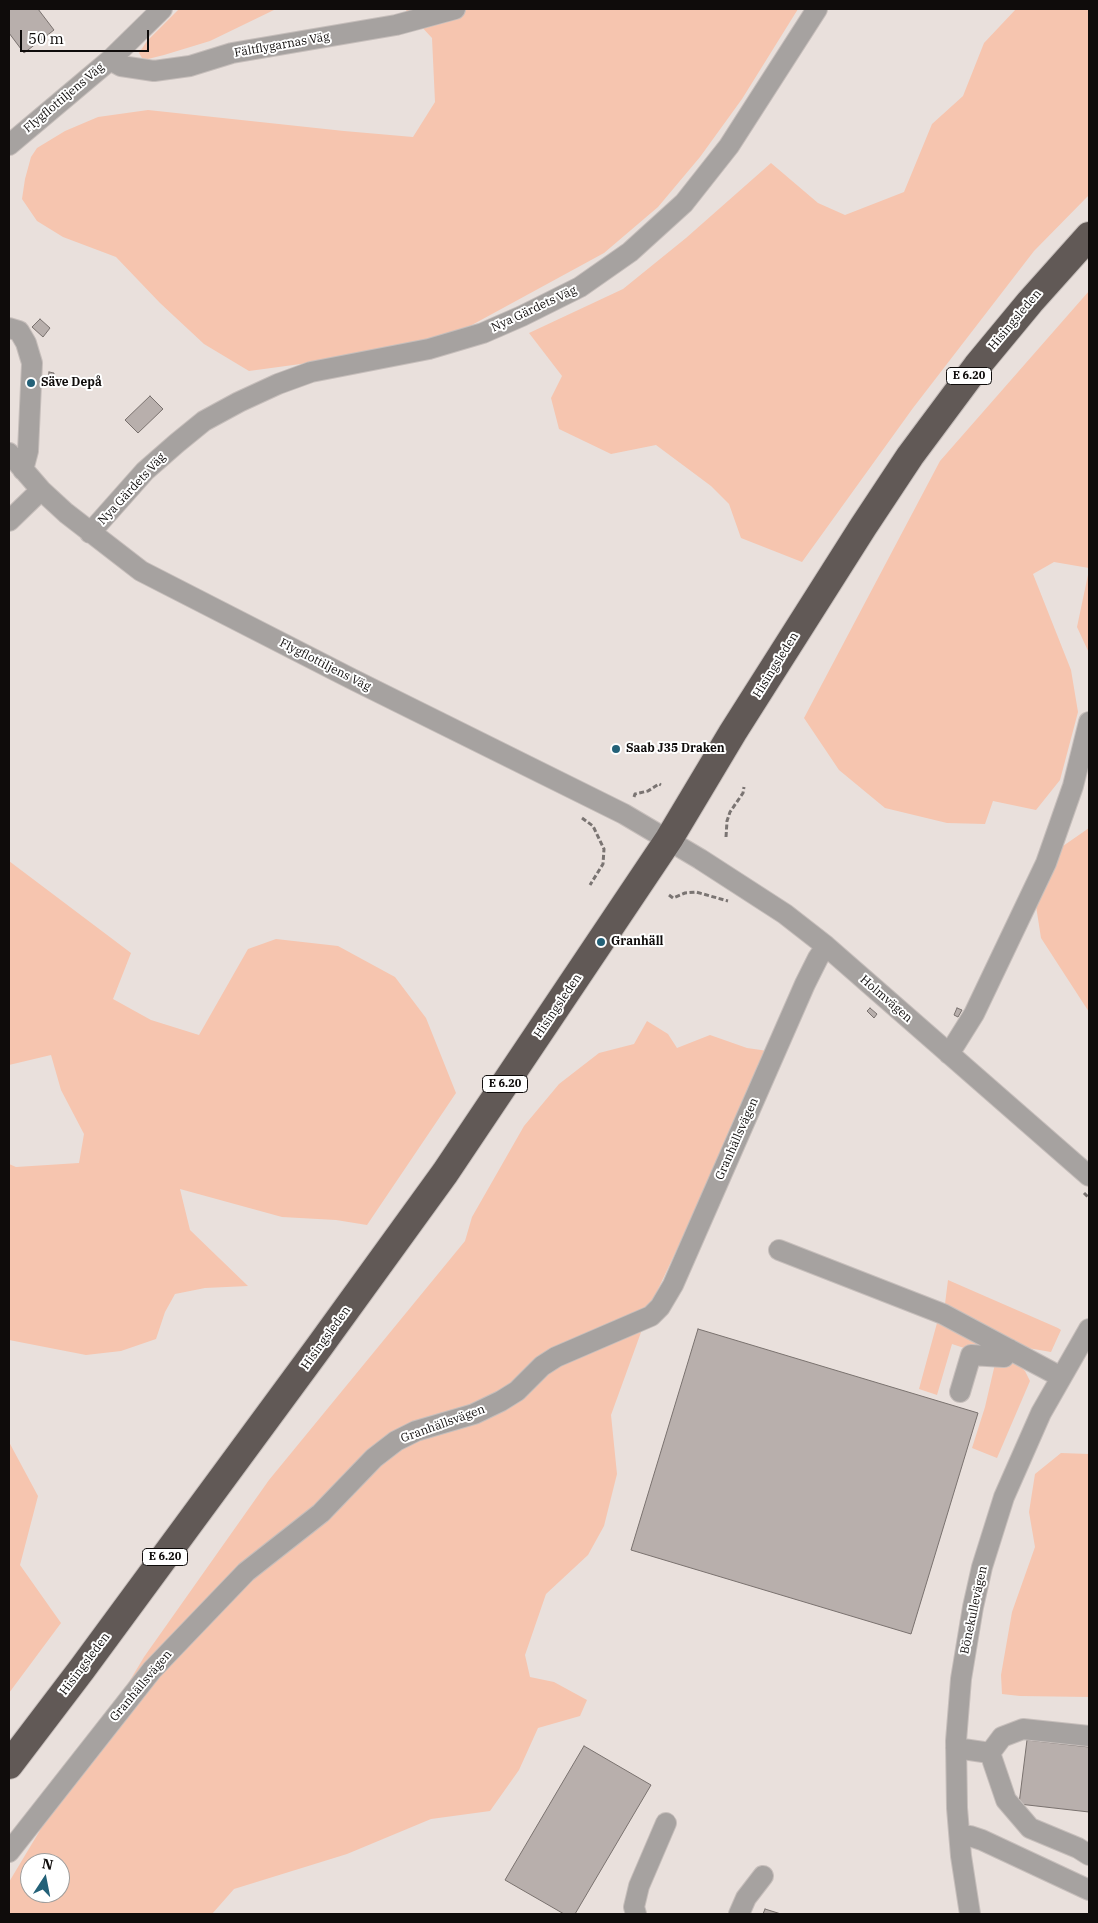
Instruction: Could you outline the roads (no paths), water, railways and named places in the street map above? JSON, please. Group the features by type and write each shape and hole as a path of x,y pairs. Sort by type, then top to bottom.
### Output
{"highway":[{"name":"Hisingsleden","path":"9,1765 194,1517 439,1180 596,950 668,839 733,732 863,527 910,456 977,366 1030,302 1089,236"}],"street":[{"name":"Flygflottiljens Väg","path":"9,145 110,60 162,9"},
{"name":"Fältflygarnas Väg","path":"110,60 121,66 154,71 190,66 232,54 396,25 455,9"},
{"name":"Nya Gärdets Väg","path":"90,533 145,471 177,442 204,421 239,402 278,384 311,372 429,349 483,332 522,316 580,287 630,252 684,203 723,153 817,9"},
{"path":"9,328 19,331 26,343 32,363 28,451 23,470"},
{"name":"Flygflottiljens Väg","path":"9,453 41,490 90,533 128,562 158,580 619,812 668,839"},
{"path":"9,521 41,490"},
{"path":"949,1054 974,1014 1046,863 1073,786 1089,722"},
{"name":"Holmvägen","path":"668,839 786,914 826,946 1089,1176"},
{"name":"Granhällsvägen","path":"9,1852 152,1670 246,1572 322,1513 374,1458 396,1441 416,1431 474,1414 500,1401 517,1391 542,1366 556,1357 651,1316 660,1307 673,1284 805,984 826,946"},
{"path":"779,1250 944,1314 1062,1377"},
{"name":"Bönekullevägen","path":"970,1914 960,1837 956,1748 964,1654 982,1567 1008,1488 1035,1426 1089,1329"},
{"path":"960,1392 971,1355 1004,1357 1009,1349"},
{"path":"990,1753 1002,1736 1023,1728 1089,1736"},
{"path":"956,1748 990,1753"},
{"path":"990,1753 1006,1800 1030,1828 1078,1848 1089,1855"},
{"path":"636,1914 634,1907 638,1886 666,1823"},
{"path":"960,1837 970,1836 982,1840 1089,1890"},
{"path":"739,1914 746,1898 763,1876"}],"place":[{"name":"Säve Depå","path":"31,383"},
{"name":"Saab J35 Draken","path":"616,749"},
{"name":"Granhäll","path":"601,942"}]}
